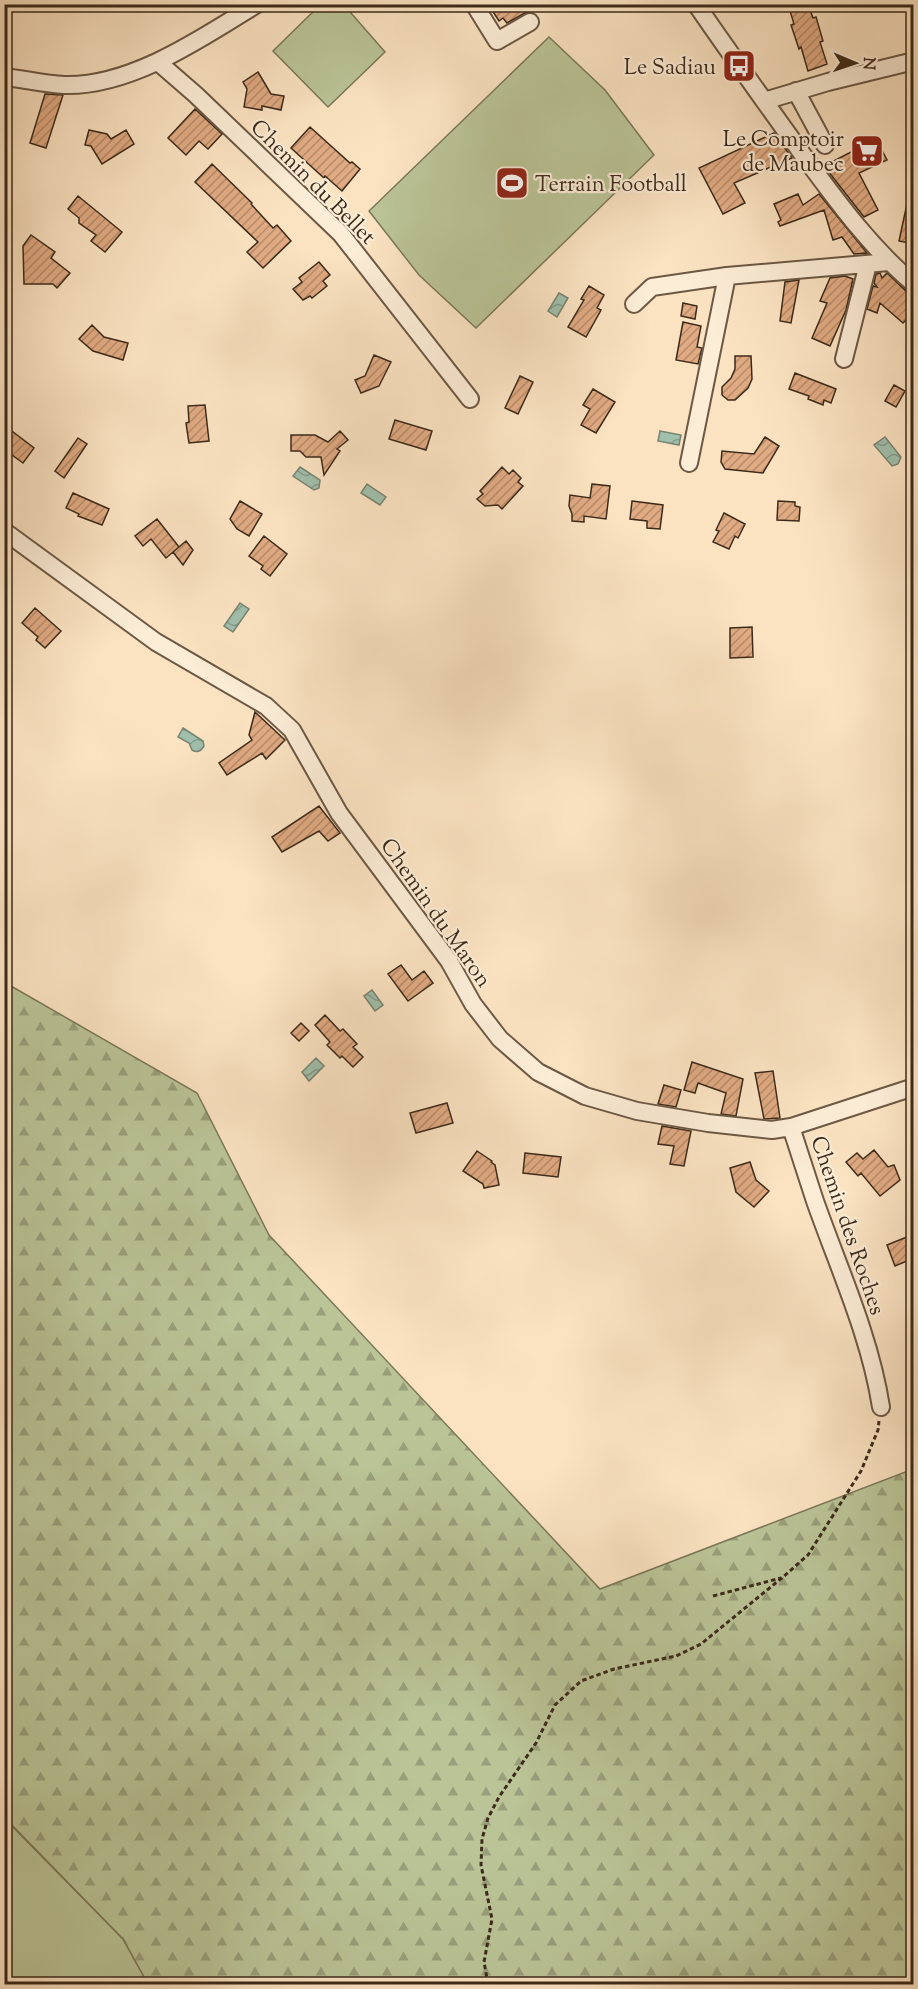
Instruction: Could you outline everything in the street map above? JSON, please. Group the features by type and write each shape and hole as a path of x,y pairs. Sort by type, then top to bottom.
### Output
{"street":[{"path":"4,77 65,85 103,81 182,51 257,4"},
{"path":"474,4 497,41 530,22"},
{"path":"696,4 840,206 889,262 914,284"},
{"path":"764,101 914,61"},
{"name":"Chemin du Bellet","path":"158,62 196,95 341,234 470,399"},
{"path":"796,92 825,145"},
{"path":"634,304 652,287 727,276 889,262"},
{"path":"844,359 868,264"},
{"path":"688,463 727,276"},
{"name":"Chemin du Maron","path":"4,531 156,642 266,706 292,730 339,813 438,945 473,1004 500,1039 538,1072 585,1096 637,1111 708,1123 772,1130 914,1087"},
{"name":"Chemin des Roches","path":"791,1126 815,1201 866,1342 881,1407"}],"path":[{"path":"488,1984 484,1962 492,1919 481,1865 482,1839 488,1818 498,1797 536,1743 555,1705 581,1681 614,1669 676,1656 701,1644 808,1555 861,1471 878,1430 881,1407"},
{"path":"713,1596 783,1577"}],"green space":[{"path":"320,5 344,5 385,52 328,107 273,51"},
{"name":"Terrain Football","path":"549,37 605,90 654,155 476,328 419,275 369,211"},
{"path":"4,982 197,1093 269,1235 600,1589 913,1469 913,1984 148,1984 123,1939 5,1818"},
{"path":"4,1818 123,1939 148,1984 5,1984"}],"water":[{"path":"559,293 568,298 557,317 548,311"},
{"path":"660,431 681,435 679,445 658,441"},
{"path":"885,437 901,457 898,464 892,466 874,445"},
{"path":"300,467 320,480 319,488 314,490 293,476"},
{"path":"367,484 386,497 380,505 361,493"},
{"path":"240,603 249,609 233,632 224,626"},
{"path":"183,728 203,741 202,749 192,750 189,743 178,737"},
{"path":"372,990 383,1005 375,1011 364,996"},
{"path":"316,1058 324,1066 309,1081 302,1072"}],"building":[{"path":"488,4 542,4 507,23 503,18 499,21"},
{"path":"788,4 808,4 813,18 816,17 823,41 820,42 827,64 808,71 791,25 794,24"},
{"path":"258,72 271,94 284,96 281,110 262,106 262,110 244,107 247,89 243,82"},
{"path":"45,94 63,95 46,148 30,143"},
{"path":"195,109 222,134 208,149 199,141 186,155 168,138"},
{"path":"310,127 350,163 352,162 360,169 342,191 291,148"},
{"path":"89,130 107,134 111,139 126,130 134,144 102,164 91,146 85,145"},
{"path":"774,133 792,158 734,183 745,203 723,214 699,168"},
{"path":"876,139 887,160 859,173 878,210 864,217 824,166"},
{"path":"212,164 252,203 273,228 277,225 291,241 263,268 247,252 258,242 195,182"},
{"path":"798,194 803,205 819,194 867,253 854,254 842,237 833,240 824,210 780,226 778,222 781,220 774,204"},
{"path":"78,196 122,232 105,252 91,241 96,235 79,223 79,218 68,209"},
{"path":"908,199 914,199 914,244 899,241"},
{"path":"31,235 55,252 51,258 70,273 57,288 53,284 24,284 23,246"},
{"path":"319,262 330,275 323,281 327,286 312,298 310,296 303,300 293,289 302,282 299,278"},
{"path":"880,273 882,278 887,273 907,292 914,294 914,312 903,323 880,303 877,313 867,309 873,286 877,287 874,283 876,274"},
{"path":"845,276 853,279 846,310 830,346 812,338 827,303 820,301 830,278"},
{"path":"799,280 791,323 780,321 785,282"},
{"path":"589,286 604,295 597,308 601,310 586,337 568,327 584,300 581,299"},
{"path":"683,303 697,306 695,319 681,316"},
{"path":"683,322 701,326 697,347 702,348 698,364 676,360"},
{"path":"92,325 104,337 128,343 123,360 93,351 79,339"},
{"path":"374,355 391,362 379,386 361,393 355,380 365,376"},
{"path":"735,356 751,356 752,379 748,388 735,400 728,400 722,395 722,387 731,378 735,369"},
{"path":"795,373 836,389 831,403 824,400 823,405 808,399 809,396 789,389"},
{"path":"520,376 533,382 518,414 505,408"},
{"path":"894,385 905,391 896,407 885,401"},
{"path":"593,389 615,402 596,433 581,425 590,409 583,405"},
{"path":"205,405 209,441 189,443 186,423 189,422 188,406"},
{"path":"395,420 432,431 426,450 389,439"},
{"path":"4,425 34,448 23,463 4,449"},
{"path":"340,431 348,440 337,449 340,451 324,475 321,457 306,457 300,451 291,451 291,435 315,435 328,442"},
{"path":"765,437 779,446 763,473 725,469 721,462 722,451 754,454"},
{"path":"78,438 87,444 64,478 55,471"},
{"path":"502,467 509,474 513,470 521,478 518,482 523,486 502,509 498,505 485,506 477,499 483,494 480,491"},
{"path":"592,484 610,486 606,519 584,516 584,522 572,521 569,506 570,495 590,498"},
{"path":"73,493 109,509 102,525 78,516 79,514 66,508"},
{"path":"240,501 262,514 249,536 237,529 230,519"},
{"path":"632,501 663,505 660,529 647,528 647,521 630,519"},
{"path":"778,501 795,502 795,506 800,507 799,521 777,520"},
{"path":"724,513 745,524 738,538 735,536 729,549 713,542"},
{"path":"157,519 179,547 166,558 151,539 143,546 135,536"},
{"path":"264,536 287,554 270,576 261,569 263,566 249,556"},
{"path":"186,541 193,550 183,565 173,552"},
{"path":"35,608 61,631 45,648 36,640 38,637 22,623"},
{"path":"752,627 753,657 730,658 730,628"},
{"path":"255,712 285,740 266,759 262,753 227,775 219,763 252,740 249,735"},
{"path":"319,806 340,833 328,841 319,831 282,852 272,837"},
{"path":"401,965 412,980 424,971 433,983 408,1001 388,974"},
{"path":"325,1015 357,1044 353,1047 363,1057 353,1067 327,1045 330,1042 315,1025"},
{"path":"301,1023 309,1031 299,1041 291,1033"},
{"path":"692,1062 743,1079 736,1116 721,1114 726,1093 698,1083 695,1093 684,1090"},
{"path":"773,1071 780,1118 764,1119 755,1073"},
{"path":"664,1085 681,1090 676,1107 658,1104"},
{"path":"447,1103 453,1123 416,1133 410,1113"},
{"path":"662,1126 691,1131 684,1166 670,1164 674,1146 658,1144"},
{"path":"874,1150 888,1167 894,1165 900,1180 880,1196 861,1173 858,1176 846,1162 857,1153 863,1159"},
{"path":"477,1151 495,1165 499,1185 484,1188 483,1184 463,1171"},
{"path":"525,1153 561,1157 558,1177 523,1173"},
{"path":"750,1162 756,1180 769,1191 754,1207 736,1192 730,1168"},
{"path":"914,1234 914,1258 895,1266 887,1245"}],"place":[{"name":"Le Sadiau","path":"739,66"},
{"name":"Le Comptoir de Maubec","path":"867,151"},
{"name":"Terrain Football","path":"512,183"}]}
